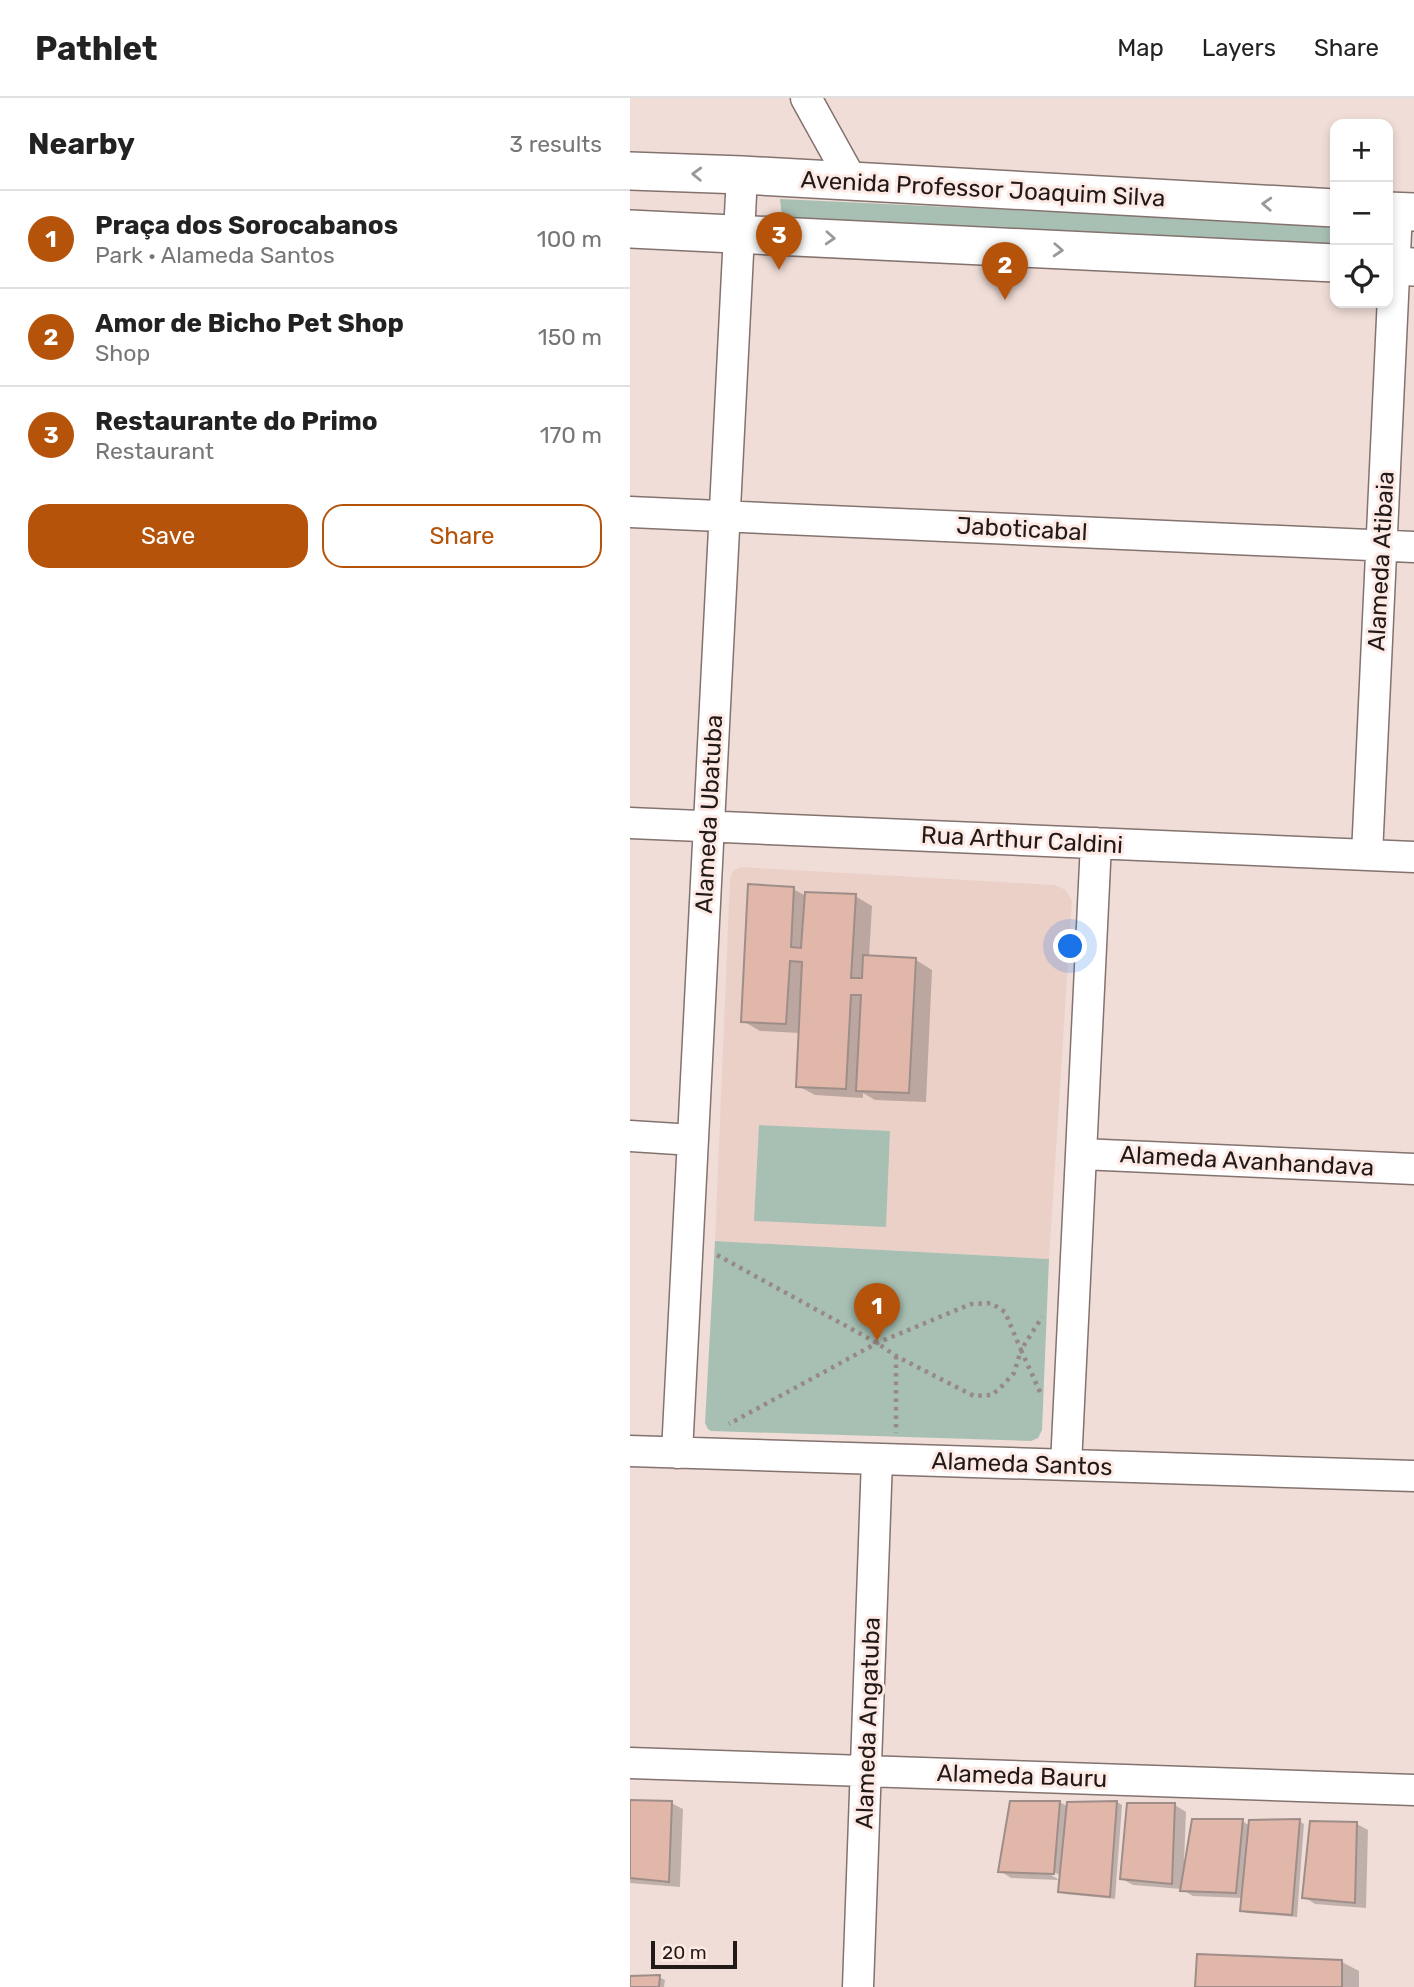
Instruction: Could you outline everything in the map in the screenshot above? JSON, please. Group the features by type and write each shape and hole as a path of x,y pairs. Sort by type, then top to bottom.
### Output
{"main road":[{"name":"Avenida Professor Joaquim Silva","path":"630,171 1330,208"},
{"path":"630,229 1330,263"}],"street":[{"path":"806,98 852,181"},
{"name":"Alameda Ubatuba","path":"677,1453 742,175"},
{"path":"1399,266 1400,211"},
{"name":"Alameda Atibaia","path":"1367,855 1399,266"},
{"name":"Jaboticabal","path":"630,512 1414,547"},
{"name":"Rua Arthur Caldini","path":"630,822 1414,857"},
{"path":"1066,1465 1096,843"},
{"path":"630,1136 693,1140"},
{"name":"Alameda Avanhandava","path":"1081,1154 1414,1168"},
{"name":"Alameda Santos","path":"630,1451 1414,1476"},
{"name":"Alameda Angatuba","path":"858,1987 866,1771 887,1460"},
{"name":"Alameda Bauru","path":"630,1763 1414,1790"}],"path":[{"path":"688,1239 877,1343 896,1356 974,1396 992,1395 1003,1385 1014,1373 1021,1350 1005,1312 991,1303 971,1304 877,1343 724,1427"},
{"path":"887,1460 896,1356"}],"shaded area":[{"path":"741,867 1054,885 1066,890 1072,901 1049,1259 715,1241 730,879 733,871"}],"green space":[{"path":"780,199 1330,225 1330,248 782,218"},
{"path":"759,1125 890,1131 886,1227 754,1221"},
{"path":"715,1241 1049,1259 1042,1430 1038,1438 1031,1441 711,1431 705,1423"}],"building":[{"path":"748,884 794,887 791,947 801,948 805,892 856,894 851,978 862,978 863,955 916,958 909,1093 856,1091 861,995 851,995 846,1089 796,1087 802,962 790,961 786,1024 741,1022"},
{"path":"630,1800 672,1801 669,1882 630,1878"},
{"path":"1010,1801 1060,1801 1054,1874 998,1872"},
{"path":"1117,1801 1110,1897 1058,1892 1067,1802"},
{"path":"1127,1803 1175,1803 1172,1884 1120,1879"},
{"path":"1192,1819 1243,1819 1236,1893 1180,1891"},
{"path":"1300,1819 1292,1915 1240,1911 1249,1820"},
{"path":"1310,1821 1357,1822 1355,1903 1302,1898"},
{"path":"1197,1954 1342,1960 1342,1987 1195,1987"},
{"path":"660,1975 659,1987 630,1987 630,1976"}],"place":[{"name":"Restaurante do Primo","path":"779,270"},
{"name":"Amor de Bicho Pet Shop","path":"1005,300"},
{"name":"Praça dos Sorocabanos","path":"877,1341"}]}
